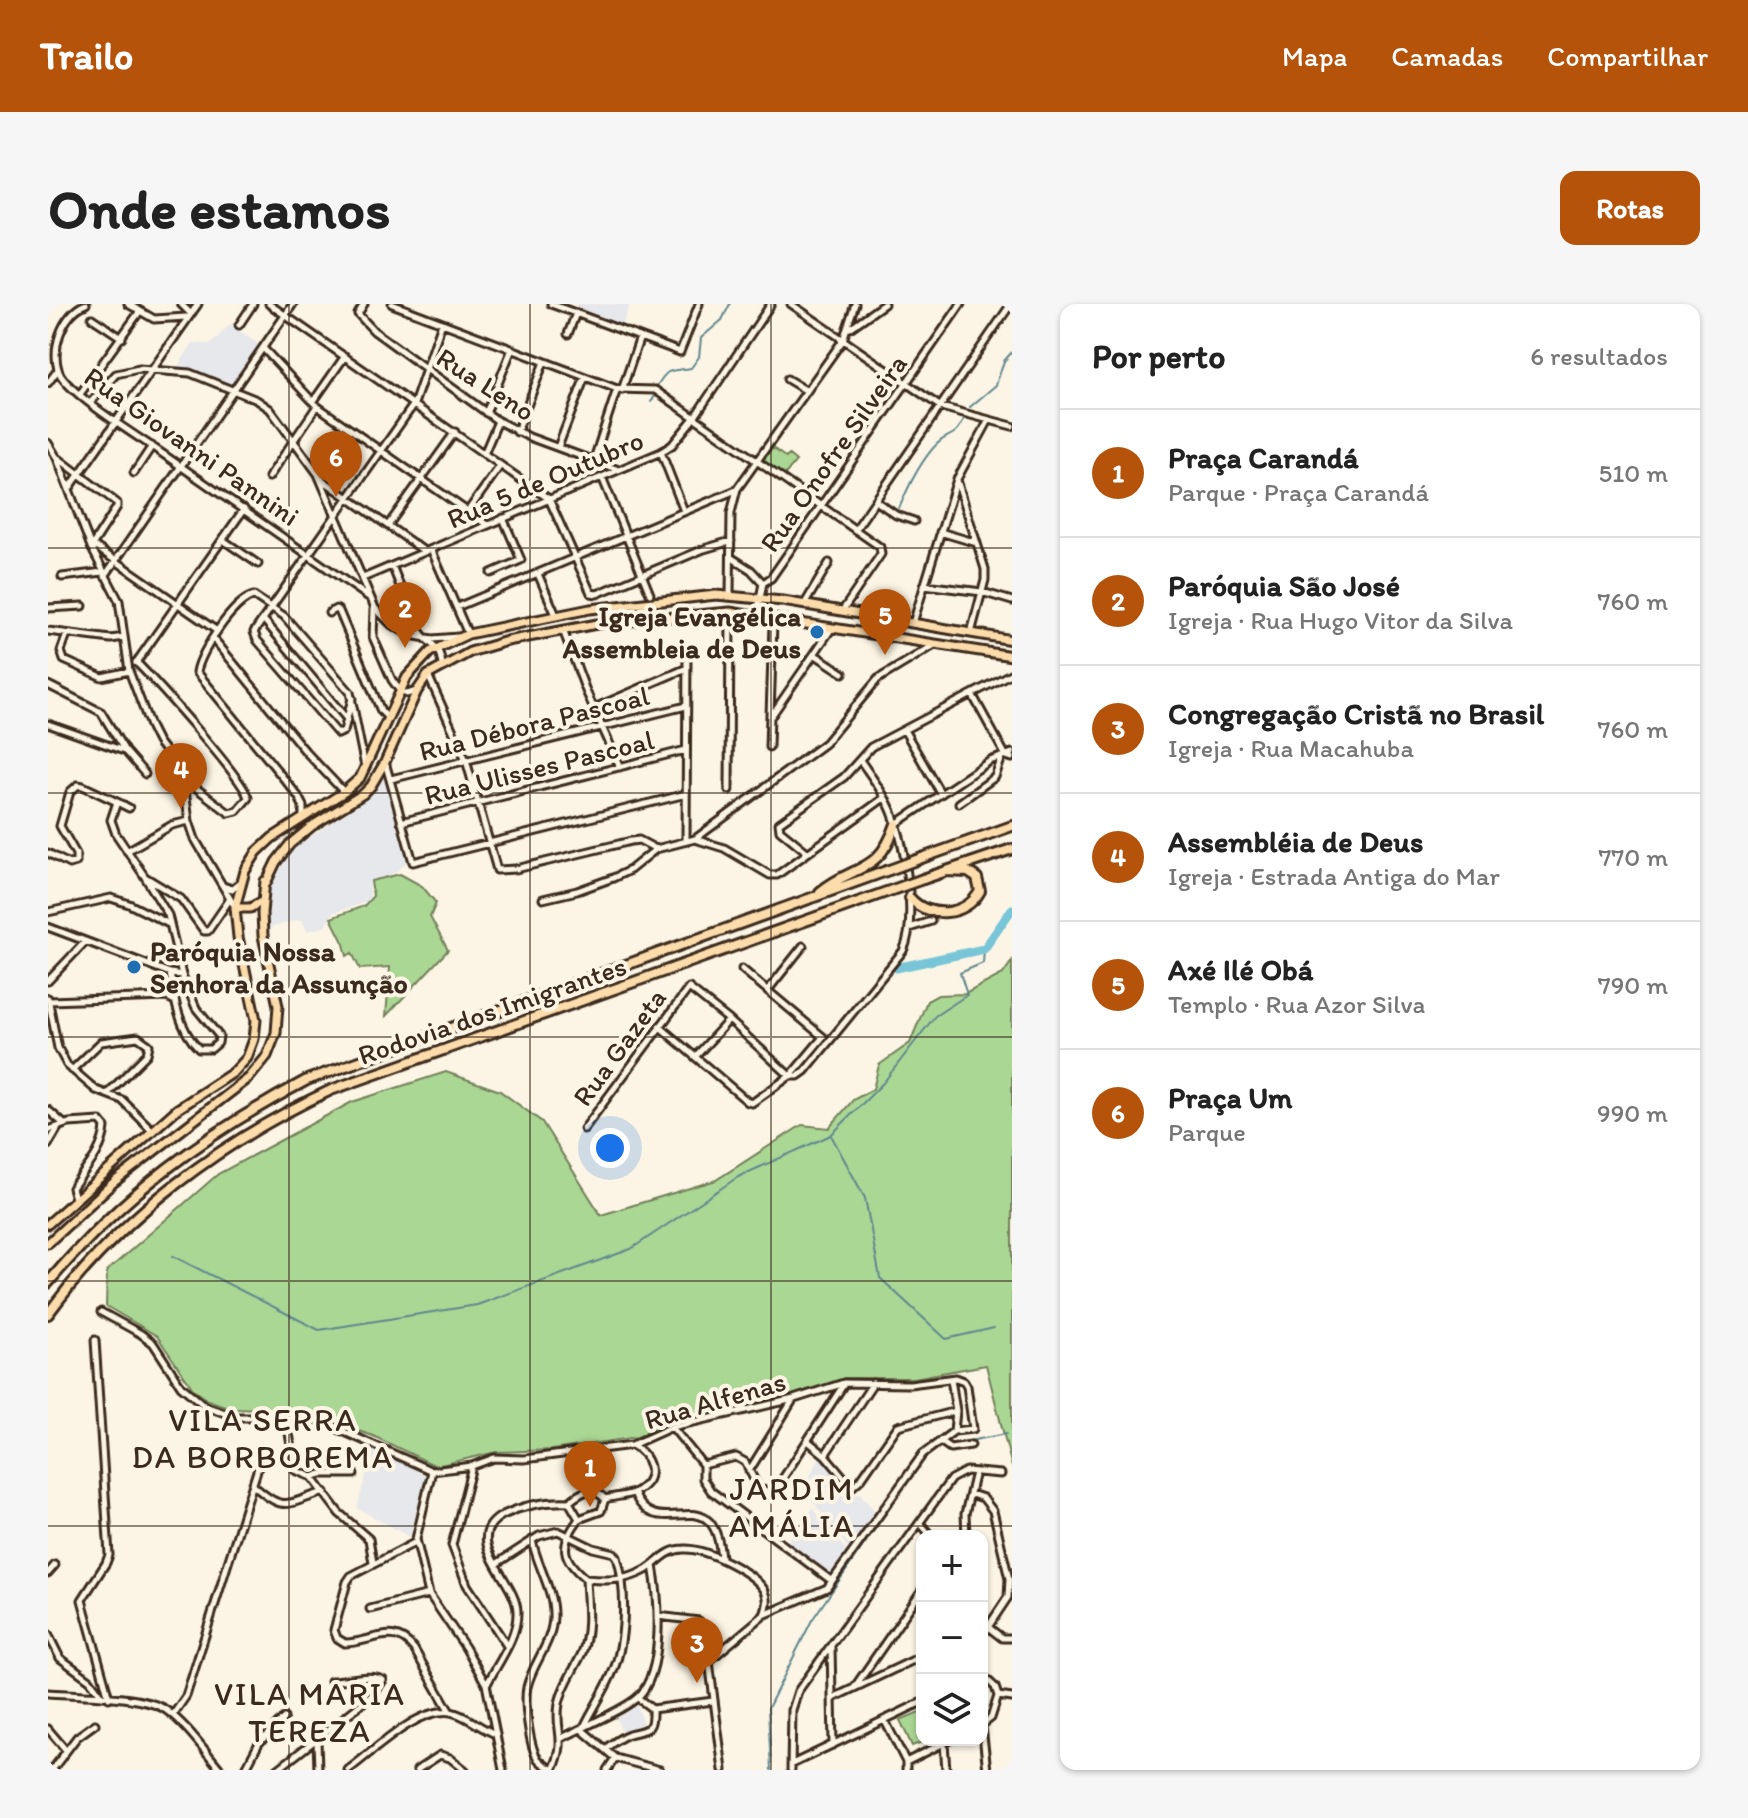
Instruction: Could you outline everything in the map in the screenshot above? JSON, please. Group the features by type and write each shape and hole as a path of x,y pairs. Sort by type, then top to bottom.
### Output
{"highway":[{"path":"815,897 829,885 878,859 890,841 896,824"},
{"name":"Rodovia dos Imigrantes","path":"48,1283 76,1250 153,1177 234,1120 307,1080 1012,826"},
{"name":"Rodovia dos Imigrantes","path":"48,1314 109,1245 151,1205 224,1149 285,1112 331,1090 1012,849"},
{"path":"910,898 919,907 933,913 951,911 972,903 980,891 977,878 968,872 946,871"}],"main road":[{"path":"704,613 724,608 730,595"},
{"path":"48,1224 176,1110 234,1072 247,1058 252,1048 256,1020 239,947 235,908 242,881 257,852 272,838 344,792 365,771 409,673 436,648 463,635 556,615 730,595 843,610 1012,640"},
{"path":"265,885 276,862 290,844 312,826 363,794 384,772 385,762 417,691 428,675 470,652 507,641 597,624 730,612 1012,656"},
{"path":"48,1243 114,1182 249,1078 267,1056 276,1033 278,1006 263,936 266,875 280,847 272,838"},
{"path":"235,908 250,908 263,901"}],"street":[{"path":"48,330 56,336 75,310 86,304"},
{"path":"128,304 159,320 189,315"},
{"path":"181,304 189,315"},
{"path":"69,490 198,304"},
{"path":"239,325 253,304"},
{"path":"269,304 549,499 589,592 597,594 704,549 731,541"},
{"path":"104,574 293,304"},
{"name":"Rua Leno","path":"364,304 358,314 363,321 398,350 498,421 517,432 617,469"},
{"path":"392,304 619,390 651,388 880,547 881,554 843,610"},
{"path":"551,304 680,352 699,304"},
{"name":"Rua 5 de Outubro","path":"363,578 672,445 694,418 771,304"},
{"path":"791,304 941,407 1010,426 1012,436"},
{"path":"730,595 731,513 737,489 843,340 855,304"},
{"path":"849,329 884,304"},
{"name":"Rua Onofre Silveira","path":"757,614 763,583 771,578 961,304"},
{"path":"855,530 1011,304"},
{"path":"80,394 140,311"},
{"path":"568,334 576,313"},
{"path":"92,318 122,338"},
{"path":"352,698 343,732 338,734 257,640 254,632 414,404 442,323"},
{"name":"Rua Giovanni Pannini","path":"56,336 57,371 80,394 370,599"},
{"path":"594,459 640,337"},
{"path":"263,348 315,404 487,525"},
{"path":"486,413 512,349"},
{"path":"269,477 345,356"},
{"path":"517,432 544,362"},
{"path":"91,402 116,374 130,370 190,373 234,390 270,409 319,476 375,608 400,631 425,639 463,635 457,607 428,550 319,476"},
{"path":"49,379 57,371"},
{"path":"558,447 585,377"},
{"path":"787,379 807,391"},
{"path":"913,623 957,479 989,420"},
{"path":"484,454 498,421"},
{"path":"319,476 350,429"},
{"path":"389,524 455,432"},
{"path":"48,443 104,574 119,601 129,670 154,736 179,767 185,780 189,821 195,839 235,908"},
{"path":"134,473 152,446"},
{"path":"661,452 684,511"},
{"path":"57,458 113,498 117,507 92,546"},
{"path":"468,511 500,466"},
{"path":"602,477 650,594"},
{"path":"957,479 985,569 971,633"},
{"path":"457,607 737,489"},
{"path":"717,498 731,513"},
{"path":"876,501 896,515 914,521"},
{"path":"67,634 61,651 64,660 102,677 129,670 244,509"},
{"path":"491,573 521,560 503,518"},
{"path":"940,532 977,543"},
{"path":"223,540 258,564"},
{"path":"92,546 217,631"},
{"name":"Rua Onofre Silveira","path":"731,557 763,583"},
{"path":"804,605 829,563"},
{"path":"731,569 743,565"},
{"path":"392,566 417,627 436,648 442,666"},
{"path":"62,577 104,574"},
{"path":"538,574 556,615"},
{"path":"924,585 982,592 1012,601"},
{"path":"303,817 303,806 298,796 198,673 199,664 217,631 241,602 249,597 258,598 272,607 295,628 350,692 365,771"},
{"path":"48,608 83,606"},
{"path":"375,608 373,637 400,691 407,694 417,691"},
{"path":"329,613 336,609 339,611 381,711 389,718"},
{"path":"729,790 730,612"},
{"path":"263,619 347,719"},
{"path":"769,747 773,623"},
{"path":"771,716 833,627"},
{"path":"563,630 620,767"},
{"path":"48,631 111,639 124,637"},
{"path":"213,638 306,752 344,792"},
{"path":"543,899 613,878 630,870 656,849 695,839 825,743 878,679 937,644"},
{"path":"686,841 687,651"},
{"path":"814,654 843,673"},
{"path":"136,662 220,758 248,798 237,811 229,813 185,780"},
{"path":"594,708 687,668"},
{"path":"428,675 466,760 495,869 499,871 639,840 656,849"},
{"path":"807,852 780,830 779,823 844,777 871,747 1011,675"},
{"path":"48,685 101,712 125,751 145,774"},
{"path":"972,694 1008,756"},
{"name":"Rua Débora Pascoal","path":"391,779 686,706"},
{"path":"49,724 125,751"},
{"path":"904,730 942,795"},
{"name":"Rua Ulisses Pascoal","path":"401,822 686,750"},
{"path":"896,824 986,764 1008,756"},
{"path":"959,803 995,777 1008,756"},
{"path":"695,1057 729,1020 790,1076 798,1076 903,951 909,928 910,898 896,824 860,760"},
{"path":"384,772 391,779 412,862 686,794"},
{"path":"48,853 69,864 76,862 76,854 60,828 72,789 78,785 129,808"},
{"path":"695,839 724,848 773,876 884,798"},
{"path":"117,802 111,825 165,908 182,975 196,1008 219,1036 215,1046 204,1050 195,1045 173,1000 170,973"},
{"path":"127,851 172,825 189,821"},
{"path":"145,877 175,894 206,932 215,925 230,899"},
{"path":"222,886 232,889 242,881"},
{"path":"48,912 111,898 170,925"},
{"path":"909,928 931,921"},
{"path":"48,927 182,975"},
{"path":"48,981 85,942"},
{"path":"768,990 803,946"},
{"path":"659,1026 748,1102 754,1102 790,1076 823,1037 742,969"},
{"name":"Rua Gazeta","path":"584,1129 687,989 693,988 729,1020"},
{"path":"153,1131 122,1100 96,1090 65,1062 58,1048 48,999 167,997 173,1000"},
{"path":"72,1070 101,1042 143,1038 149,1045 147,1054 107,1094"},
{"path":"48,1110 61,1126"},
{"path":"48,1130 97,1120 105,1127 95,1156 72,1188 75,1198"},
{"path":"48,1145 61,1126"},
{"path":"101,1312 153,1343 181,1386 205,1406 237,1417 311,1417 432,1471 416,1542 429,1594 486,1684 503,1770"},
{"path":"95,1340 109,1555 82,1600 106,1697"},
{"path":"764,1615 827,1588 918,1461 954,1431 956,1411 951,1379"},
{"name":"Rua Alfenas","path":"432,1471 472,1466 494,1458 524,1459 632,1445 672,1427 794,1399 844,1383 910,1384 961,1379 967,1386 974,1423 973,1429 954,1431"},
{"path":"703,1465 736,1457 745,1462 759,1489 770,1492 776,1489 844,1383"},
{"path":"825,1455 873,1383"},
{"path":"749,1471 794,1399"},
{"path":"808,1441 825,1455 850,1486 855,1486 898,1426 956,1411"},
{"path":"286,1415 294,1468 301,1475 354,1474"},
{"path":"672,1427 703,1465 703,1479 724,1502 832,1581"},
{"path":"940,1441 947,1448 971,1445"},
{"path":"486,1684 517,1622 516,1600 487,1548 488,1530 499,1517 527,1506 569,1502 589,1490 605,1499 634,1493 644,1485 650,1467 645,1452 632,1445"},
{"path":"173,1715 186,1696 262,1455"},
{"path":"472,1466 452,1545 467,1585 507,1646"},
{"path":"791,1767 794,1699 831,1644 951,1479 966,1471 1001,1474"},
{"path":"966,1530 965,1514 975,1472"},
{"path":"312,1477 346,1520 369,1539 373,1563"},
{"path":"253,1485 279,1504 325,1492"},
{"path":"634,1493 645,1511 656,1516 699,1515 707,1519 718,1536 721,1558"},
{"path":"971,1494 983,1498 993,1511 1009,1579 1008,1597 988,1624"},
{"path":"605,1499 601,1511 579,1519 567,1534 564,1547 566,1556 570,1565 586,1579 621,1580 653,1565 661,1557 687,1549 721,1558 764,1590 768,1606 764,1615 711,1657 708,1665 723,1770"},
{"path":"569,1502 579,1519"},
{"path":"920,1523 926,1530"},
{"path":"496,1564 532,1540 558,1531 593,1548 614,1553 621,1580 623,1633 612,1674 582,1728"},
{"path":"532,1540 550,1592 553,1621 546,1647 527,1688 527,1709 533,1750 539,1760 553,1770 560,1756 562,1738 558,1709 560,1697 585,1641 586,1579"},
{"path":"416,1542 355,1573 347,1582 334,1626 335,1635 348,1643 390,1634 406,1640 450,1712"},
{"path":"48,1573 55,1565"},
{"path":"562,1738 638,1698 649,1678 654,1664 658,1616 653,1565"},
{"path":"370,1609 429,1594"},
{"path":"854,1688 916,1599"},
{"path":"658,1616 699,1621"},
{"path":"988,1629 1010,1639"},
{"path":"48,1634 60,1658 90,1680 106,1697"},
{"path":"831,1644 833,1745"},
{"path":"833,1698 916,1659"},
{"path":"277,1770 374,1694 383,1680 374,1676 352,1681 331,1681"},
{"path":"988,1681 998,1696 988,1721"},
{"path":"48,1693 149,1702 173,1715 221,1770"},
{"path":"998,1696 1012,1698"},
{"path":"638,1698 652,1709 713,1701"},
{"path":"791,1767 916,1705"},
{"path":"606,1748 620,1738 648,1729 652,1709"},
{"path":"348,1770 412,1723 430,1714 450,1712 496,1734"},
{"path":"245,1770 259,1743 284,1718"},
{"path":"885,1721 906,1762 906,1770"},
{"path":"52,1770 65,1749 95,1724"},
{"path":"582,1728 615,1758 660,1770"},
{"path":"48,1729 65,1749"},
{"path":"317,1739 318,1770"},
{"path":"906,1762 937,1746"},
{"path":"946,1770 947,1746"},
{"path":"984,1746 987,1770"},
{"path":"417,1770 440,1755 447,1756 465,1770"},
{"path":"610,1769 615,1758"}],"shaded area":[{"path":"578,304 630,304 622,327 576,309"},
{"path":"230,324 260,345 235,385 176,369 193,343 211,344"},
{"path":"385,776 408,861 395,873 370,881 370,897 366,902 333,913 324,927 307,931 301,919 269,928 266,908 271,887 284,861 301,843 366,799"},
{"path":"373,1447 427,1476 410,1537 357,1508"},
{"path":"821,1455 855,1495 860,1493 877,1514 849,1549 803,1489"},
{"path":"813,1508 848,1553 830,1577 787,1542"},
{"path":"635,1702 643,1726 636,1730 621,1730 615,1715"}],"green space":[{"path":"773,448 796,461 783,477 763,461"},
{"path":"400,874 422,886 436,903 430,917 448,950 386,1016 390,967 360,969 352,953 347,956 331,918 364,906 373,896 371,881"},
{"path":"1012,961 1012,1467 986,1365 914,1378 844,1378 793,1396 672,1421 637,1437 552,1450 496,1452 436,1466 373,1436 297,1410 230,1408 208,1400 193,1389 157,1336 106,1306 107,1271 218,1174 352,1102 446,1072 500,1091 542,1122 601,1215 716,1180 802,1125 829,1128 853,1100 873,1089 879,1065 910,1043 927,1001 938,995 965,994 1003,974"},
{"path":"916,1713 916,1744 912,1746 900,1720"}],"waterway":[{"path":"657,386 667,373 691,368 699,357 701,338 722,320 730,304"},
{"path":"970,407 996,385 1004,361 1012,352"},
{"path":"651,402 655,396"},
{"path":"898,511 925,459 937,444 958,430 964,419"},
{"path":"896,968 984,949 1012,909"},
{"path":"173,1256 319,1330 477,1305 631,1249 738,1177 831,1135 883,1083 935,1016 967,995 960,973 983,963 984,949"},
{"path":"832,1137 865,1198 880,1278 946,1339 994,1328"},
{"path":"948,1445 1006,1434"},
{"path":"771,1770 768,1708 812,1620 928,1452"}],"place":[{"name":"Praça Um","path":"336,497"},
{"name":"Igreja Evangélica Assembleia de Deus","path":"817,632"},
{"name":"Paróquia São José","path":"405,648"},
{"name":"Axé Ilé Obá","path":"885,655"},
{"name":"Assembléia de Deus","path":"181,809"},
{"name":"Paróquia Nossa Senhora da Assunção","path":"134,967"},
{"name":"Praça Carandá","path":"590,1507"},
{"name":"Congregação Cristã no Brasil","path":"697,1683"}],"district":[{"name":"VILA SERRA DA BORBOREMA","path":"263,1438"},
{"name":"JARDIM AMÁLIA","path":"792,1508"},
{"name":"VILA MARIA TEREZA","path":"310,1712"}]}
